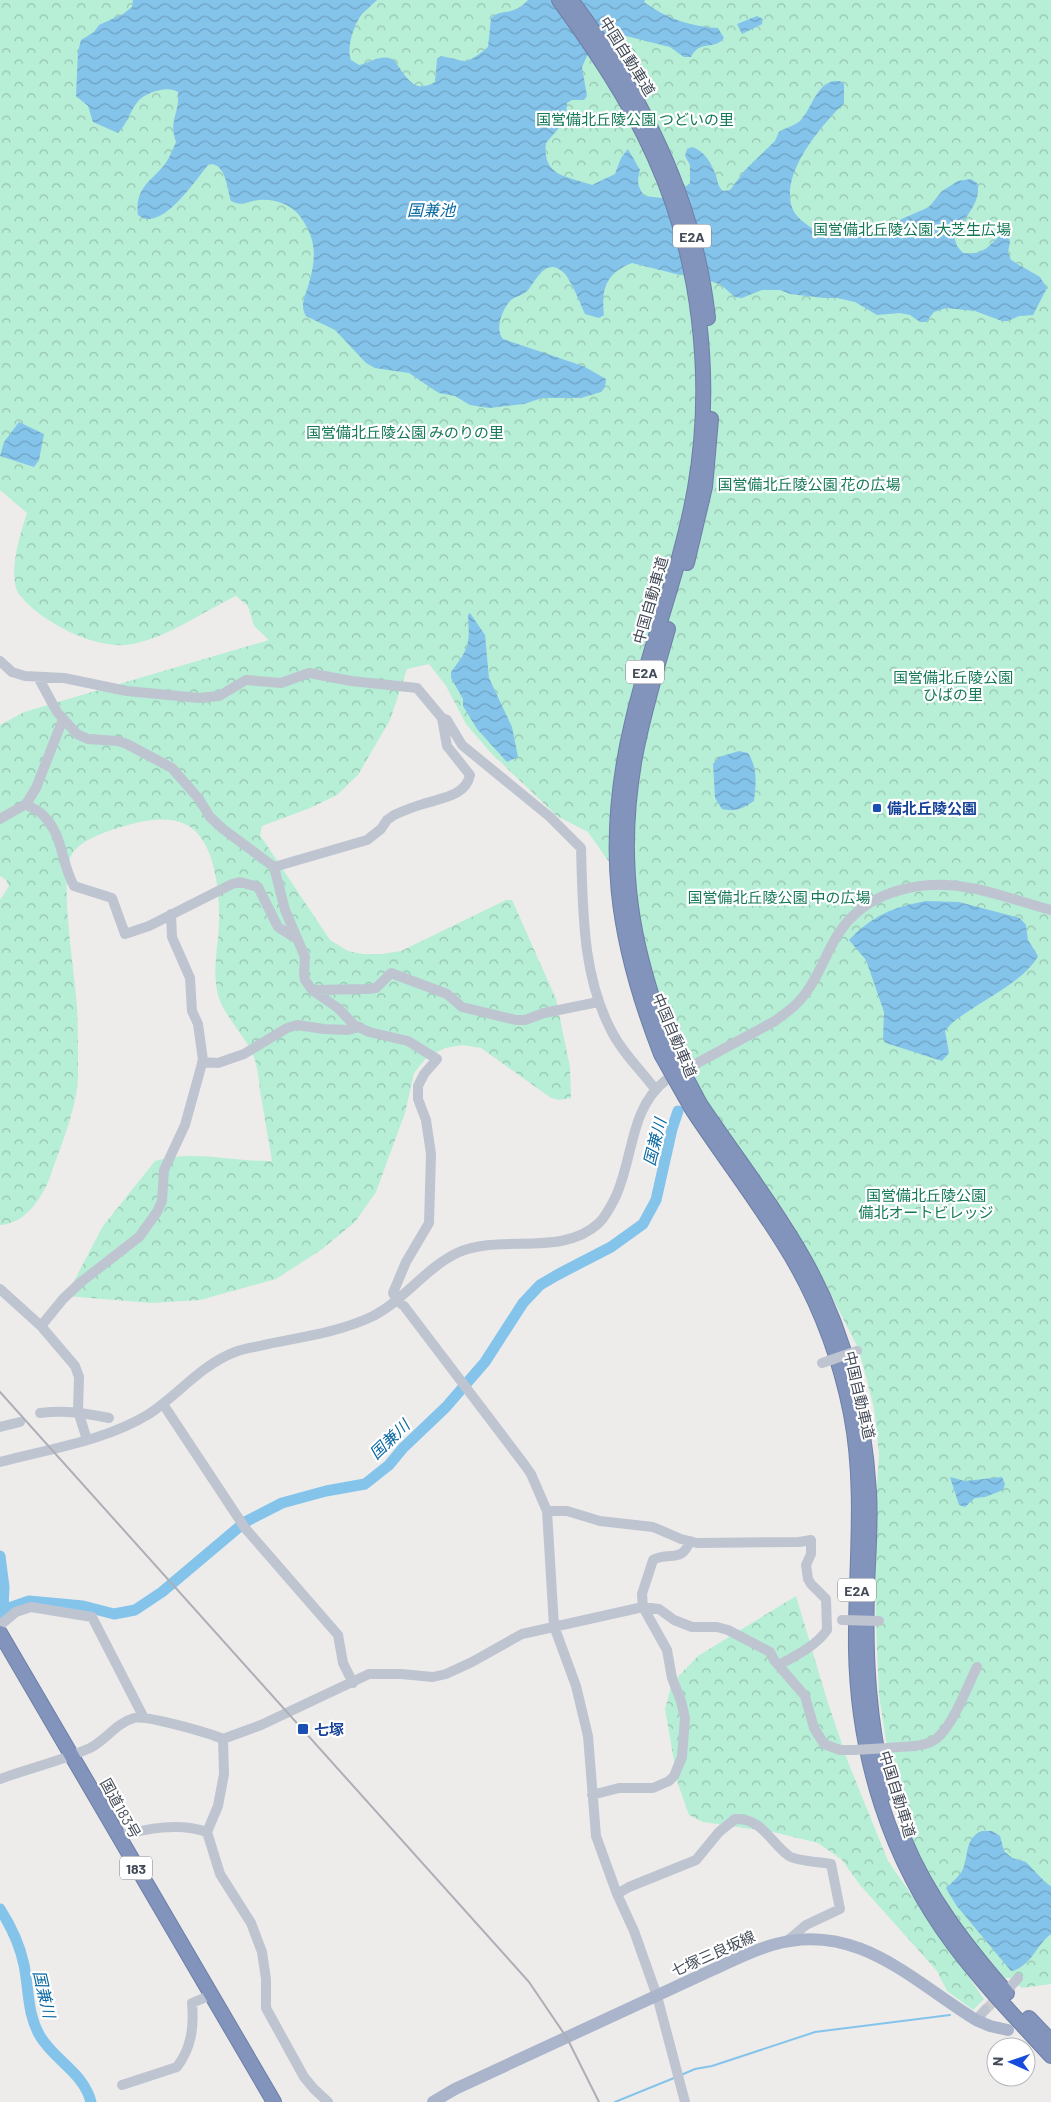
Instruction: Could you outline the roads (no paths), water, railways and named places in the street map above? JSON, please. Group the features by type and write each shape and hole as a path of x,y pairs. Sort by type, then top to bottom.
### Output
{"highway":[{"name":"中国自動車道","path":"559,0 606,59"},
{"name":"中国自動車道","path":"571,0 606,59 648,122 672,188 687,218 698,287 702,418 695,486 680,555 632,722 620,788 616,829 616,869 620,910 627,949 636,986 666,1052 696,1106 797,1266 823,1322 843,1382 851,1414 860,1495 856,1652 860,1704 873,1777 892,1835 913,1882 950,1939 981,1978 1051,2056"},
{"name":"中国自動車道","path":"696,1106 806,1262 832,1319 852,1378 862,1422 870,1495 866,1652 870,1704 882,1775 901,1832 910,1854 930,1890 962,1941 1051,2041"},
{"name":"国道183号","path":"0,1633 274,2102"}],"main road":[{"name":"七塚三良坂線","path":"433,2102 456,2089 753,1952 787,1941 830,1941 849,1944 870,1951 894,1964 976,2020 990,2026 1008,2030"}],"street":[{"path":"0,661 17,674 64,678 120,690 199,698 219,696 246,680 280,683 302,674 318,673 351,681 417,688 442,718 447,720 462,745 550,817 581,848 585,947 598,1002 613,1034 629,1059 655,1089"},
{"path":"38,677 63,719 77,734 88,739 118,741 127,744 172,768 200,799 210,817 274,868 285,910 304,957 304,974 312,990 338,1008 354,1025 369,1032 408,1041 437,1059 424,1074 418,1086 418,1099 426,1120 431,1154 429,1223 406,1262 393,1293 397,1301 410,1314 524,1464 546,1511 554,1626 576,1686 588,1736 596,1836 617,1894 634,1931 657,1996 685,2102"},
{"path":"274,868 367,840 394,815 452,795 462,789 469,782 470,775 447,746 442,718"},
{"path":"0,819 26,804 36,788 63,719"},
{"path":"26,804 43,815 53,829 59,840 69,878 74,886 88,892 112,898 125,934 149,926 232,884 240,882 258,887 278,927 297,939"},
{"path":"0,1462 87,1440 126,1426 164,1404 207,1367 237,1351 341,1328 372,1317 397,1301 429,1271 458,1253 477,1246 545,1242 567,1239 584,1233 600,1222 610,1208 620,1187 643,1107 655,1089 688,1067 775,1021 791,1009 810,987 838,934 867,904 882,896 921,885 969,887 1051,910"},
{"path":"41,1326 63,1299 81,1282 139,1237 157,1212 162,1201 164,1170 185,1125 202,1062 198,1024 192,1011 190,978 172,937 171,914"},
{"path":"312,990 367,990 376,988 391,973 447,994 466,1008 500,1017 525,1020 544,1013 598,1002"},
{"path":"202,1062 218,1063 244,1054 287,1028 297,1025 324,1029 348,1030 360,1028"},
{"path":"0,1289 41,1326 75,1366 79,1377 78,1411 87,1440"},
{"path":"822,1363 857,1351"},
{"path":"164,1404 245,1528 338,1635 343,1663 353,1683"},
{"path":"40,1413 62,1410 78,1411 109,1418"},
{"path":"0,1427 20,1422"},
{"path":"546,1511 566,1512 600,1520 653,1527 690,1541 742,1543 811,1540 811,1554 806,1565 808,1579 824,1595 828,1611 827,1630 824,1635 802,1652 779,1665"},
{"path":"592,1795 619,1788 653,1788 669,1781 674,1776 682,1758 685,1718 681,1701 672,1678 667,1650 643,1608 642,1594 654,1560 668,1556 681,1556 686,1551 690,1541"},
{"path":"0,1624 16,1612 32,1607 92,1617 144,1718"},
{"path":"0,1779 92,1747 120,1724 135,1718 144,1718 211,1734 222,1739 261,1726 369,1674 433,1677 446,1674 522,1634 643,1608 659,1609 674,1620 692,1627 717,1627 728,1630 770,1652 805,1696 814,1728 824,1744 840,1750 919,1745 933,1741 941,1734 957,1710 977,1667"},
{"path":"828,1611 842,1620 879,1621"},
{"path":"222,1739 224,1774 218,1806 207,1832 220,1874 249,1919 262,1952 266,1979 266,2008 304,2077 314,2090 328,2102"},
{"path":"617,1894 629,1887 696,1860 724,1827 735,1819 747,1820 763,1828 789,1856 831,1864 840,1909 806,1925 787,1941"},
{"path":"118,1836 171,1827 198,1829 207,1832"},
{"path":"122,2085 177,2067 188,2048 194,2025 192,2003 211,1995"},
{"path":"976,2020 985,2010"}],"water":[{"name":"国兼池","path":"133,0 377,0 362,14 356,24 349,49 351,60 359,65 381,58 390,58 394,60 411,82 421,86 435,82 437,59 441,56 466,61 474,58 488,47 491,18 500,13 516,9 528,0 645,0 644,2 652,8 679,21 698,26 718,28 724,38 716,44 699,48 691,57 684,57 670,47 622,35 607,38 587,56 582,67 587,96 584,100 572,100 567,103 565,121 546,143 548,163 552,169 565,177 592,185 615,174 621,158 628,149 640,170 638,184 645,196 670,199 690,183 690,165 685,156 687,149 692,147 700,151 709,161 721,189 723,191 730,190 745,170 775,141 779,132 800,121 822,88 828,83 835,81 843,82 844,103 824,124 804,152 791,182 790,196 793,210 798,217 819,234 872,232 929,207 942,191 958,181 971,179 977,183 977,197 954,237 957,246 963,253 976,253 984,250 1001,235 1009,238 1008,252 1011,260 1040,277 1047,288 1033,315 1019,316 1008,321 1002,321 975,311 946,308 934,312 926,322 920,322 910,315 900,313 877,315 855,302 837,298 790,294 780,290 762,290 742,298 735,297 721,285 700,277 676,274 632,263 616,272 607,283 603,297 604,315 599,318 585,314 569,280 563,272 557,268 547,268 526,292 511,300 508,304 499,324 500,335 503,339 583,366 606,379 605,387 601,392 581,398 542,398 524,404 489,408 470,405 455,396 439,393 409,373 375,368 366,363 335,330 306,316 303,303 312,273 314,255 312,239 305,223 290,207 272,200 234,203 231,201 227,183 222,172 215,165 209,164 187,192 167,211 157,217 147,219 138,215 139,197 142,190 167,161 176,142 173,128 178,92 163,89 143,97 136,104 118,133 93,122 88,106 76,96 78,52 81,40 94,32 99,25 123,14 132,7"},
{"path":"757,16 763,19 762,24 742,34 737,24"},
{"path":"19,422 44,434 39,460 34,467 0,456 4,442"},
{"path":"470,613 485,635 489,678 512,727 518,757 507,762 477,729 463,706 463,699 451,678 451,672 462,657 467,646 469,633 468,615"},
{"path":"739,751 748,753 755,770 754,801 739,809 722,809 715,798 713,764 719,757"},
{"path":"926,901 959,902 1020,918 1026,925 1028,940 1038,956 1031,966 1011,984 951,1024 945,1031 949,1053 942,1061 886,1043 883,1039 884,1012 866,960 849,940 866,925 884,914 903,906"},
{"path":"950,1477 965,1481 1002,1477 1005,1484 1003,1490 985,1497 975,1498 965,1507 959,1505"},
{"path":"982,1831 992,1831 1000,1836 1004,1851 1012,1858 1026,1862 1051,1886 1051,1934 1024,1965 1011,1971 956,1905 946,1888 962,1872 972,1838"}],"waterway":[{"name":"国兼川","path":"0,1613 3,1610 29,1601 83,1606 114,1614 135,1610 162,1592 245,1522 282,1503 326,1491 365,1484 389,1465 403,1448 446,1407 485,1362 523,1303 540,1285 611,1247 643,1224 656,1200 672,1129 678,1111"},
{"path":"0,1556 4,1587 3,1610"},
{"name":"国兼川","path":"0,1909 20,1951 36,2028 46,2045 82,2083 91,2102"},
{"path":"681,2075 815,2032 950,2015"},
{"path":"615,2102 674,2078"}],"tunnel":[{"path":"985,2010 1003,1993"}],"railway":[{"path":"0,1392 529,1982 567,2038 599,2102"}],"place":[{"name":"備北丘陵公園","path":"877,808"},
{"name":"七塚","path":"303,1729"}],"park label":[{"name":"国営備北丘陵公園 つどいの里","path":"635,119"},
{"name":"国営備北丘陵公園 大芝生広場","path":"912,229"},
{"name":"国営備北丘陵公園 みのりの里","path":"405,432"},
{"name":"国営備北丘陵公園 花の広場","path":"809,484"},
{"name":"国営備北丘陵公園 ひばの里","path":"953,686"},
{"name":"国営備北丘陵公園 中の広場","path":"779,897"},
{"name":"国営備北丘陵公園 備北オートビレッジ","path":"926,1204"}]}
